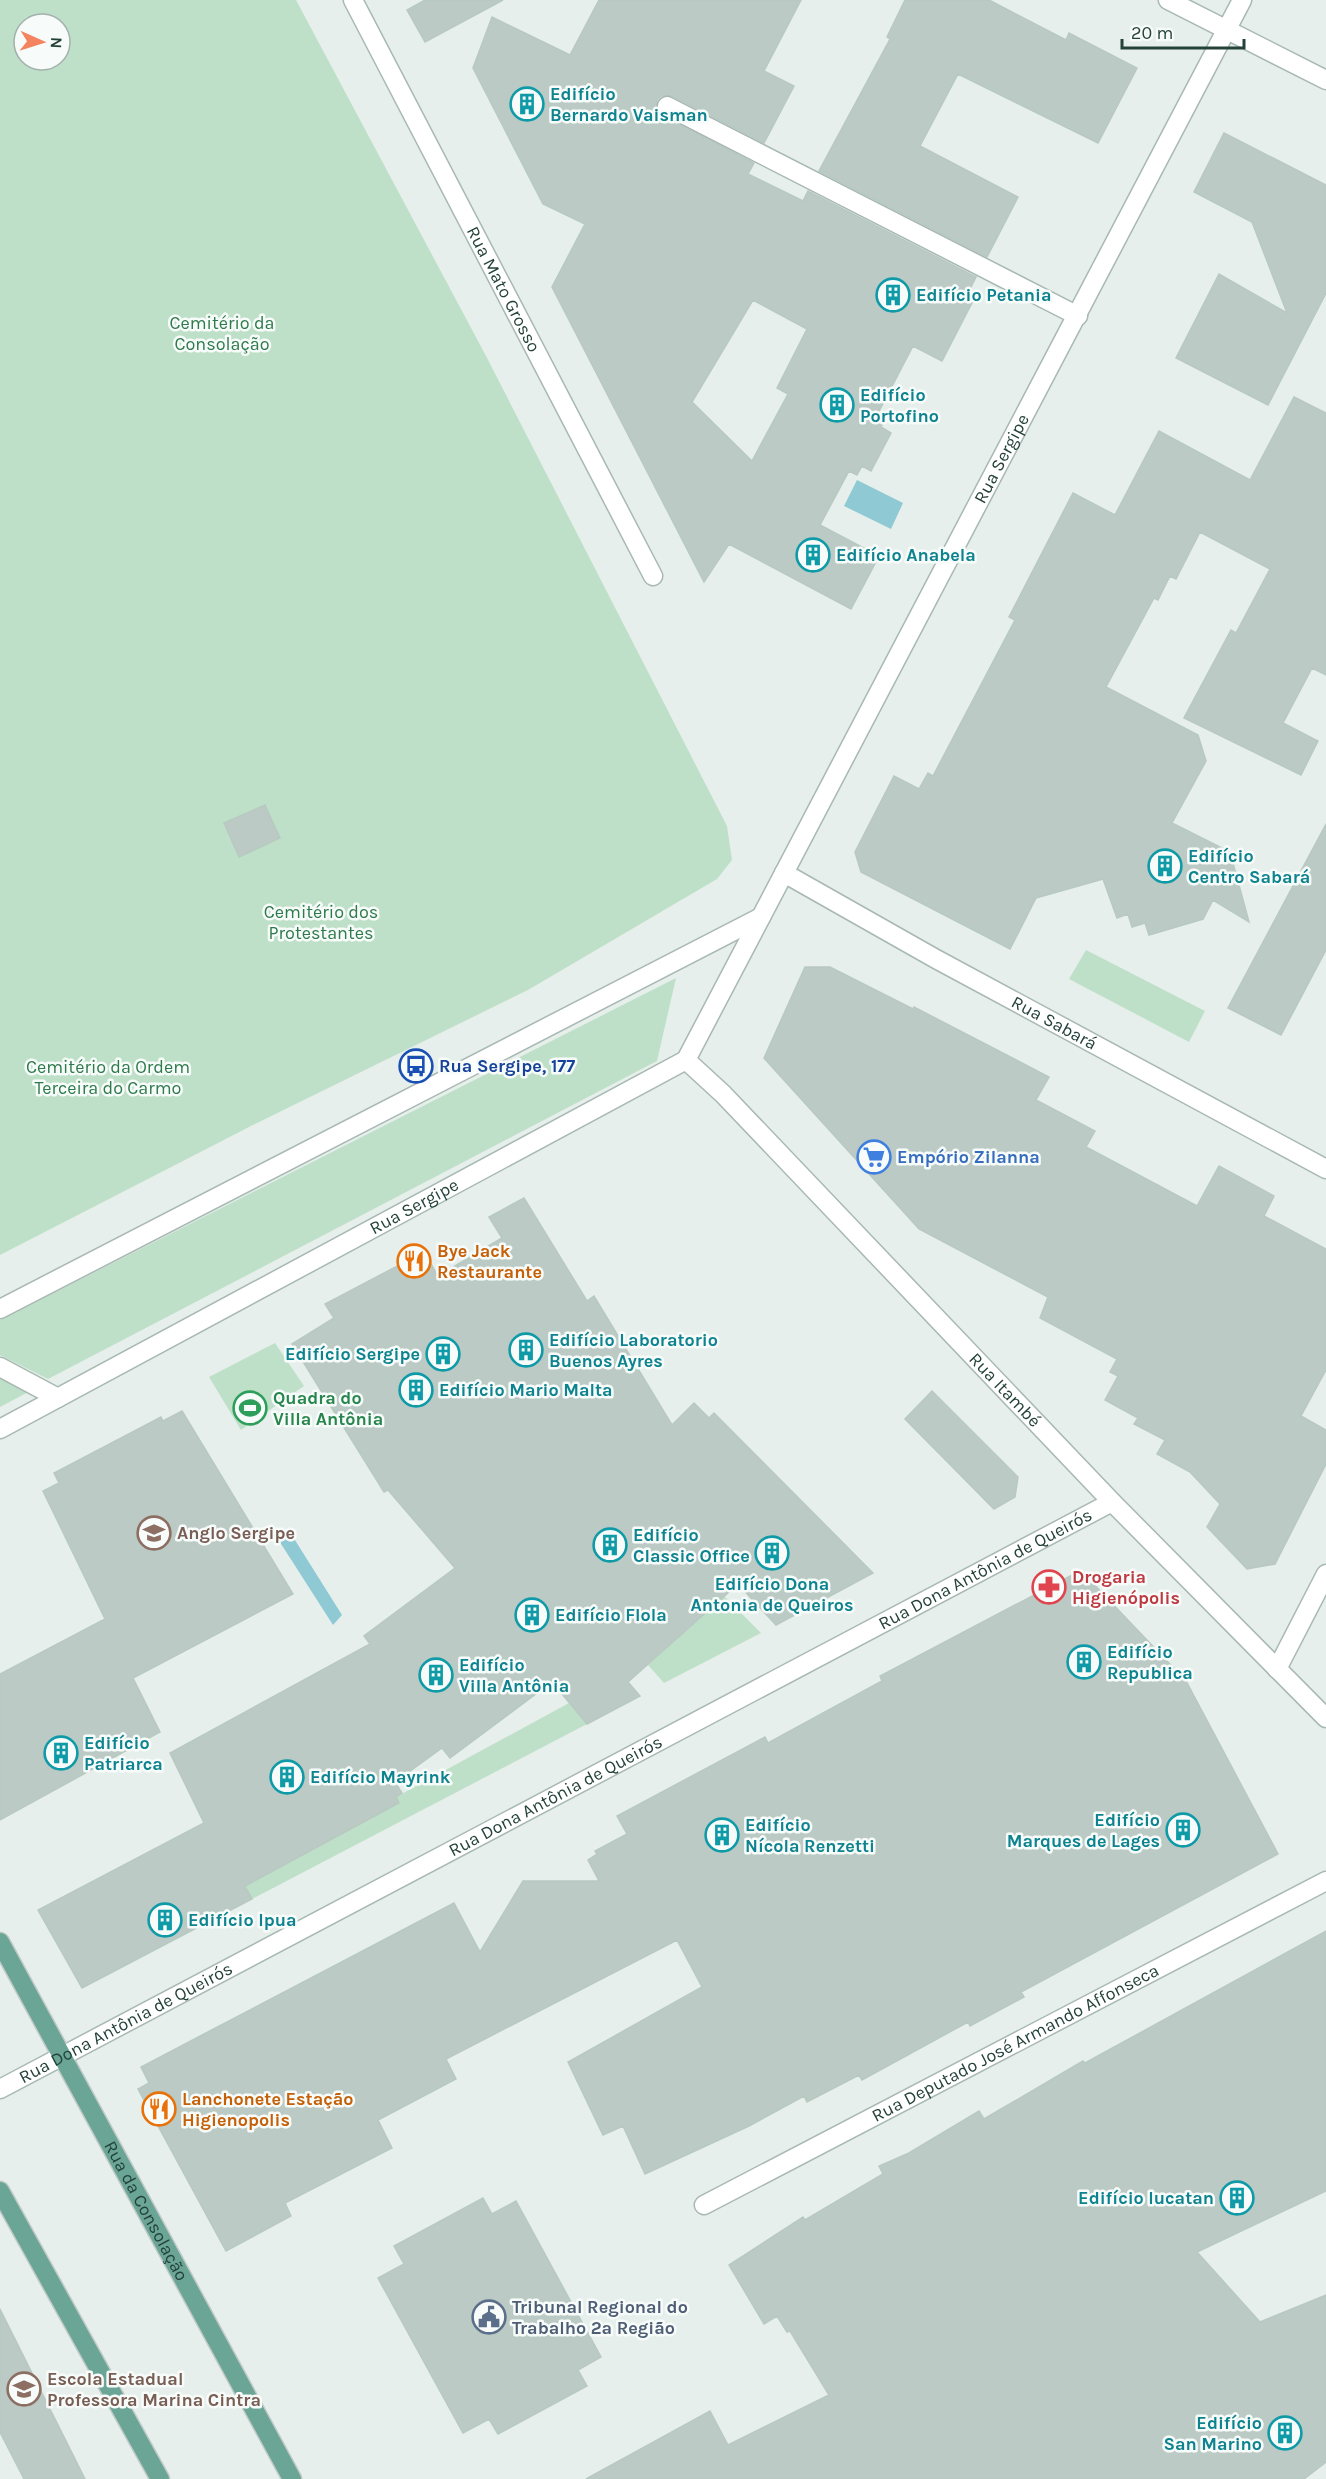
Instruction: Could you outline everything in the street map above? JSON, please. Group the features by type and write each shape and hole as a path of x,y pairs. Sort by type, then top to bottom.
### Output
{"main road":[{"name":"Rua da Consolação","path":"0,1942 292,2479"},
{"path":"0,2191 160,2479"}],"street":[{"name":"Rua Mato Grosso","path":"353,0 653,576"},
{"path":"1168,0 1326,80"},
{"name":"Rua Sergipe","path":"0,1429 686,1060 1242,0"},
{"path":"667,106 1078,316"},
{"name":"Rua Sabará","path":"784,873 936,959 1326,1168"},
{"path":"0,1310 760,917"},
{"name":"Rua Itambé","path":"686,1060 723,1094 1112,1502 1326,1718"},
{"path":"0,1367 58,1398"},
{"name":"Rua Dona Antônia de Queirós","path":"0,2090 62,2055 1112,1502"},
{"path":"1277,1668 1326,1574"},
{"name":"Rua Deputado José Armando Affonseca","path":"704,2205 1326,1881"}],"green space":[{"name":"Cemitério da Consolação","path":"0,0 296,0 486,356 727,826 732,860 717,879 528,990 253,1125 0,1255"},
{"path":"1086,950 1205,1011 1189,1042 1069,979"},
{"path":"676,978 657,1061 48,1379 0,1355 0,1320"},
{"name":"Quadra do Villa Antônia","path":"275,1343 304,1386 241,1430 209,1377"},
{"path":"0,1375 32,1390 0,1407"},
{"path":"724,1596 761,1633 664,1683 648,1665"},
{"path":"569,1703 587,1724 252,1899 242,1879 252,1882 399,1803 396,1797"}],"water":[{"path":"857,480 903,503 891,529 844,506"},
{"path":"288,1529 342,1615 333,1625 276,1536"}],"building":[{"path":"425,0 503,0 425,42 407,10"},
{"path":"599,0 801,0 764,71 794,86 764,143 672,96 661,96 657,100 657,112 754,163 748,174 803,201 808,191 976,277 968,293 975,297 942,361 913,346 875,419 883,423 881,427 891,433 871,471 862,466 857,475 849,471 820,525 879,556 851,609 729,544 704,582 552,287 585,224 543,204 473,68 492,17 570,55","holes":["753,300 807,329 777,388 788,394 752,461 692,402"]},
{"path":"905,0 989,0 1066,40 1069,33 1137,68 1098,143 958,74 920,146 1018,197 987,257 819,171 890,39 887,37"},
{"path":"1224,133 1326,185 1326,293 1268,405 1176,358 1219,274 1287,313 1252,222 1194,192"},
{"path":"1294,397 1326,413 1326,675 1312,668 1283,723 1318,741 1301,775 1184,718 1231,630 1236,633 1270,569 1200,532 1176,579 1170,576 1158,600 1154,598 1106,687 1198,735 1206,761 1172,823 1230,852 1249,922 1213,900 1203,919 1149,935 1145,923 1132,927 1128,914 1117,918 1103,879 1036,898 1010,949 861,872 855,852 894,776 919,789 928,773 933,776 1015,620 1009,617 1073,493 1115,515 1159,431 1250,480"},
{"path":"265,805 280,838 239,857 224,823"},
{"path":"1326,824 1326,950 1281,1035 1228,1008"},
{"path":"805,967 830,967 913,1009 914,1007 1049,1077 1036,1100 1095,1131 1086,1147 1197,1206 1219,1166 1274,1196 1264,1216 1326,1249 1326,1370 1301,1416 1326,1430 1326,1464 1275,1564 1247,1569 1207,1527 1220,1504 1190,1472 1157,1454 1165,1440 1134,1424 1138,1418 1105,1400 1118,1376 1110,1372 1117,1359 1040,1318 1048,1297 919,1229 764,1058"},
{"path":"524,1198 587,1301 594,1296 672,1425 694,1403 709,1418 714,1413 873,1573 776,1625 738,1584 628,1682 640,1696 587,1724 552,1682 450,1758 442,1748 395,1782 402,1793 396,1797 399,1803 245,1886 252,1899 82,1988 38,1910 204,1823 170,1753 370,1644 364,1636 455,1568 388,1490 384,1492 292,1344 334,1318 325,1304 424,1252 438,1276 502,1238 489,1217"},
{"path":"932,1391 1018,1477 1015,1497 994,1509 905,1419"},
{"path":"182,1411 293,1594 133,1678 160,1732 0,1820 0,1674 105,1619 43,1491 59,1483 54,1473 161,1417 163,1421"},
{"path":"1074,1574 1084,1574 1186,1681 1278,1854 1021,1992 1024,1997 970,2026 968,2022 862,2080 859,2075 807,2102 804,2096 749,2126 645,2174 623,2126 603,2135 568,2062 702,1987 677,1940 446,2059 456,2079 378,2120 392,2148 285,2203 291,2216 226,2251 138,2089 149,2083 141,2067 454,1903 480,1952 523,1881 599,1881 588,1860 597,1854 595,1851 627,1834 617,1816 765,1737 768,1743 882,1681 880,1676"},
{"path":"1326,1931 1326,2191 1197,2252 1260,2322 1326,2295 1326,2462 1304,2479 586,2479 710,2411 728,2445 829,2395 790,2331 787,2332 777,2316 764,2324 729,2265 803,2217 805,2220 883,2174 879,2166 909,2153 979,2111 984,2119 1083,2061 1085,2063"},
{"name":"Tribunal Regional do Trabalho 2ª Região","path":"483,2198 492,2214 516,2201 601,2357 578,2370 587,2386 498,2434 489,2419 463,2433 378,2278 404,2264 394,2246"},
{"name":"Escola Estadual Professora Marina Cintra","path":"0,2309 85,2479 24,2479 0,2432"}],"place":[{"name":"Edifício Bernardo Vaisman","path":"527,104"},
{"name":"Edifício Petania","path":"893,295"},
{"name":"Edifício Portofino","path":"837,405"},
{"name":"Edifício Anabela","path":"813,555"},
{"name":"Edifício Centro Sabará","path":"1165,866"},
{"name":"Rua Sergipe, 177","path":"416,1066"},
{"name":"Empório Zilanna","path":"874,1157"},
{"name":"Bye Jack Restaurante","path":"414,1261"},
{"name":"Edifício Laboratorio Buenos Ayres","path":"526,1350"},
{"name":"Edifício Sergipe","path":"443,1354"},
{"name":"Edifício Mario Malta","path":"416,1390"},
{"name":"Quadra do Villa Antônia","path":"250,1408"},
{"name":"Anglo Sergipe","path":"154,1533"},
{"name":"Edifício Classic Office","path":"610,1545"},
{"name":"Edifício Dona Antonia de Queiros","path":"772,1553"},
{"name":"Drogaria Higienópolis","path":"1049,1587"},
{"name":"Edifício Flola","path":"532,1615"},
{"name":"Edifício Republica","path":"1084,1662"},
{"name":"Edifício Villa Antônia","path":"436,1675"},
{"name":"Edifício Patriarca","path":"61,1753"},
{"name":"Edifício Mayrink","path":"287,1777"},
{"name":"Edifício Marques de Lages","path":"1183,1830"},
{"name":"Edifício Nícola Renzetti","path":"722,1835"},
{"name":"Edifício Ipua","path":"165,1920"},
{"name":"Lanchonete Estação Higienopolis","path":"159,2109"},
{"name":"Edifício Iucatan","path":"1237,2198"},
{"name":"Tribunal Regional do Trabalho 2ª Região","path":"489,2317"},
{"name":"Escola Estadual Professora Marina Cintra","path":"24,2389"},
{"name":"Edifício San Marino","path":"1285,2433"}],"park label":[{"name":"Cemitério dos Protestantes","path":"321,922"},
{"name":"Cemitério da Ordem Terceira do Carmo","path":"108,1077"}]}
